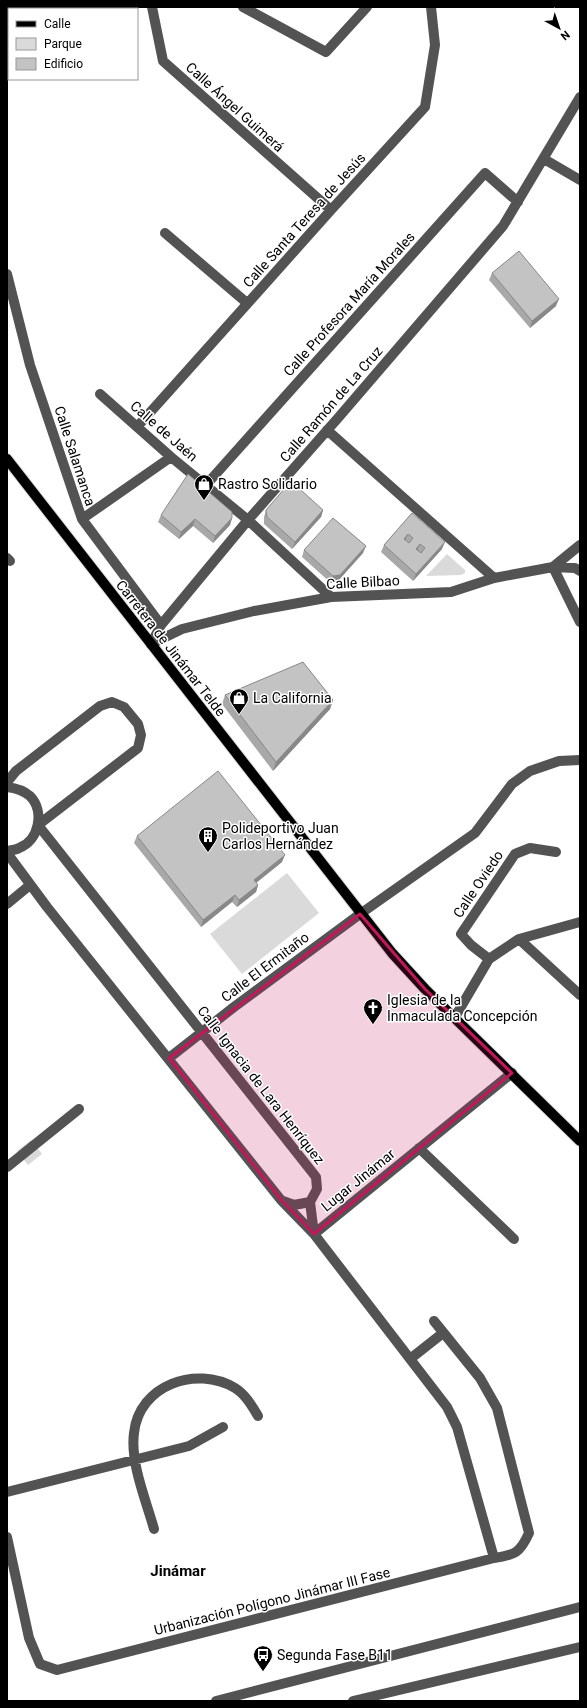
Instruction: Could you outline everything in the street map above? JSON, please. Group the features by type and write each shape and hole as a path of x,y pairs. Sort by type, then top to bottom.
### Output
{"main road":[{"name":"Carretera de Jinámar Telde","path":"7,459 360,914 392,953 424,989 455,1017 580,1141"}],"street":[{"name":"Calle Ángel Guimerá","path":"152,7 163,61 330,210"},
{"path":"243,7 326,52 367,7"},
{"name":"Calle Santa Teresa de Jesús","path":"138,427 330,210 425,107 435,45 431,7"},
{"name":"Calle Ramón de La Cruz","path":"151,644 161,625 248,520 504,226 580,98"},
{"path":"544,159 580,180"},
{"name":"Calle Profesora María Morales","path":"206,485 485,173 518,202"},
{"path":"165,233 248,303"},
{"name":"Calle Salamanca","path":"7,274 30,365 82,519 161,625"},
{"name":"Calle de Jaén","path":"100,394 171,457 248,520 331,597"},
{"path":"327,430 494,578"},
{"path":"82,519 171,457"},
{"path":"580,545 553,568 580,622"},
{"name":"Calle Bilbao","path":"151,644 182,629 254,611 331,597 451,592 494,578 553,568 575,568 580,572"},
{"path":"7,782 16,771 100,706 112,702 124,707 138,724 142,735 138,748 38,825"},
{"name":"Calle El Ermitaño","path":"169,1058 360,914 475,833 512,784 530,771 559,761 580,760"},
{"path":"7,787 18,788 30,797 38,810 38,825 32,839 20,848 7,852 30,885 281,1200 314,1234 447,1407 456,1427 494,1558 513,1555 523,1546 529,1533 497,1408 480,1378 434,1322"},
{"name":"Calle Ignacia de Lara Henríquez","path":"38,825 316,1177 317,1189 310,1202"},
{"name":"Calle Oviedo","path":"489,959 471,945 461,934 515,854 530,848 556,852"},
{"path":"7,904 30,885"},
{"path":"455,1017 489,959 519,939 580,922"},
{"path":"519,939 580,994"},
{"name":"Lugar Jinámar","path":"314,1234 512,1073"},
{"path":"7,1167 80,1109"},
{"path":"419,1148 514,1239"},
{"path":"281,1200 294,1205 310,1202 314,1234"},
{"path":"410,1358 443,1333"},
{"path":"154,1529 135,1460 134,1433 141,1411 156,1391 172,1383 189,1379 216,1379 236,1388 249,1401 258,1416"},
{"path":"7,1492 189,1446 223,1427"},
{"name":"Urbanización Polígono Jinámar III Fase","path":"7,1537 29,1638 40,1664 57,1670 494,1558"},
{"path":"216,1701 580,1607"},
{"path":"353,1701 580,1647"}],"highlighted area":[{"path":"360,914 425,989 512,1073 314,1234 281,1200 169,1058"}],"green space":[{"path":"447,554 465,570 465,573 461,575 426,576"},
{"path":"287,873 319,913 242,974 210,934"},
{"path":"31,1140 42,1154 28,1165 17,1151"}],"building":[{"path":"519,251 559,299 532,321 492,273"},
{"path":"188,474 232,512 232,518 215,536 195,519 181,532 161,515"},
{"path":"291,481 323,510 295,542 267,517 266,510"},
{"path":"412,513 445,542 416,574 384,545","holes":["408,534 413,538 409,543 404,539","420,544 425,548 421,553 416,549"]},
{"path":"333,518 366,546 340,575 333,576 304,550"},
{"path":"303,662 333,700 276,762 225,695"},
{"name":"Polideportivo Juan Carlos Hernández","path":"218,771 285,855 254,880 258,885 239,900 235,895 203,920 137,836"}],"place":[{"name":"Rastro Solidario","path":"204,501"},
{"name":"La California","path":"239,715"},
{"name":"Polideportivo Juan Carlos Hernández","path":"208,853"},
{"name":"Iglesia de la Inmaculada Concepción","path":"373,1025"},
{"name":"Segunda Fase B11","path":"263,1672"}],"district":[{"name":"Jinámar","path":"178,1571"}]}
